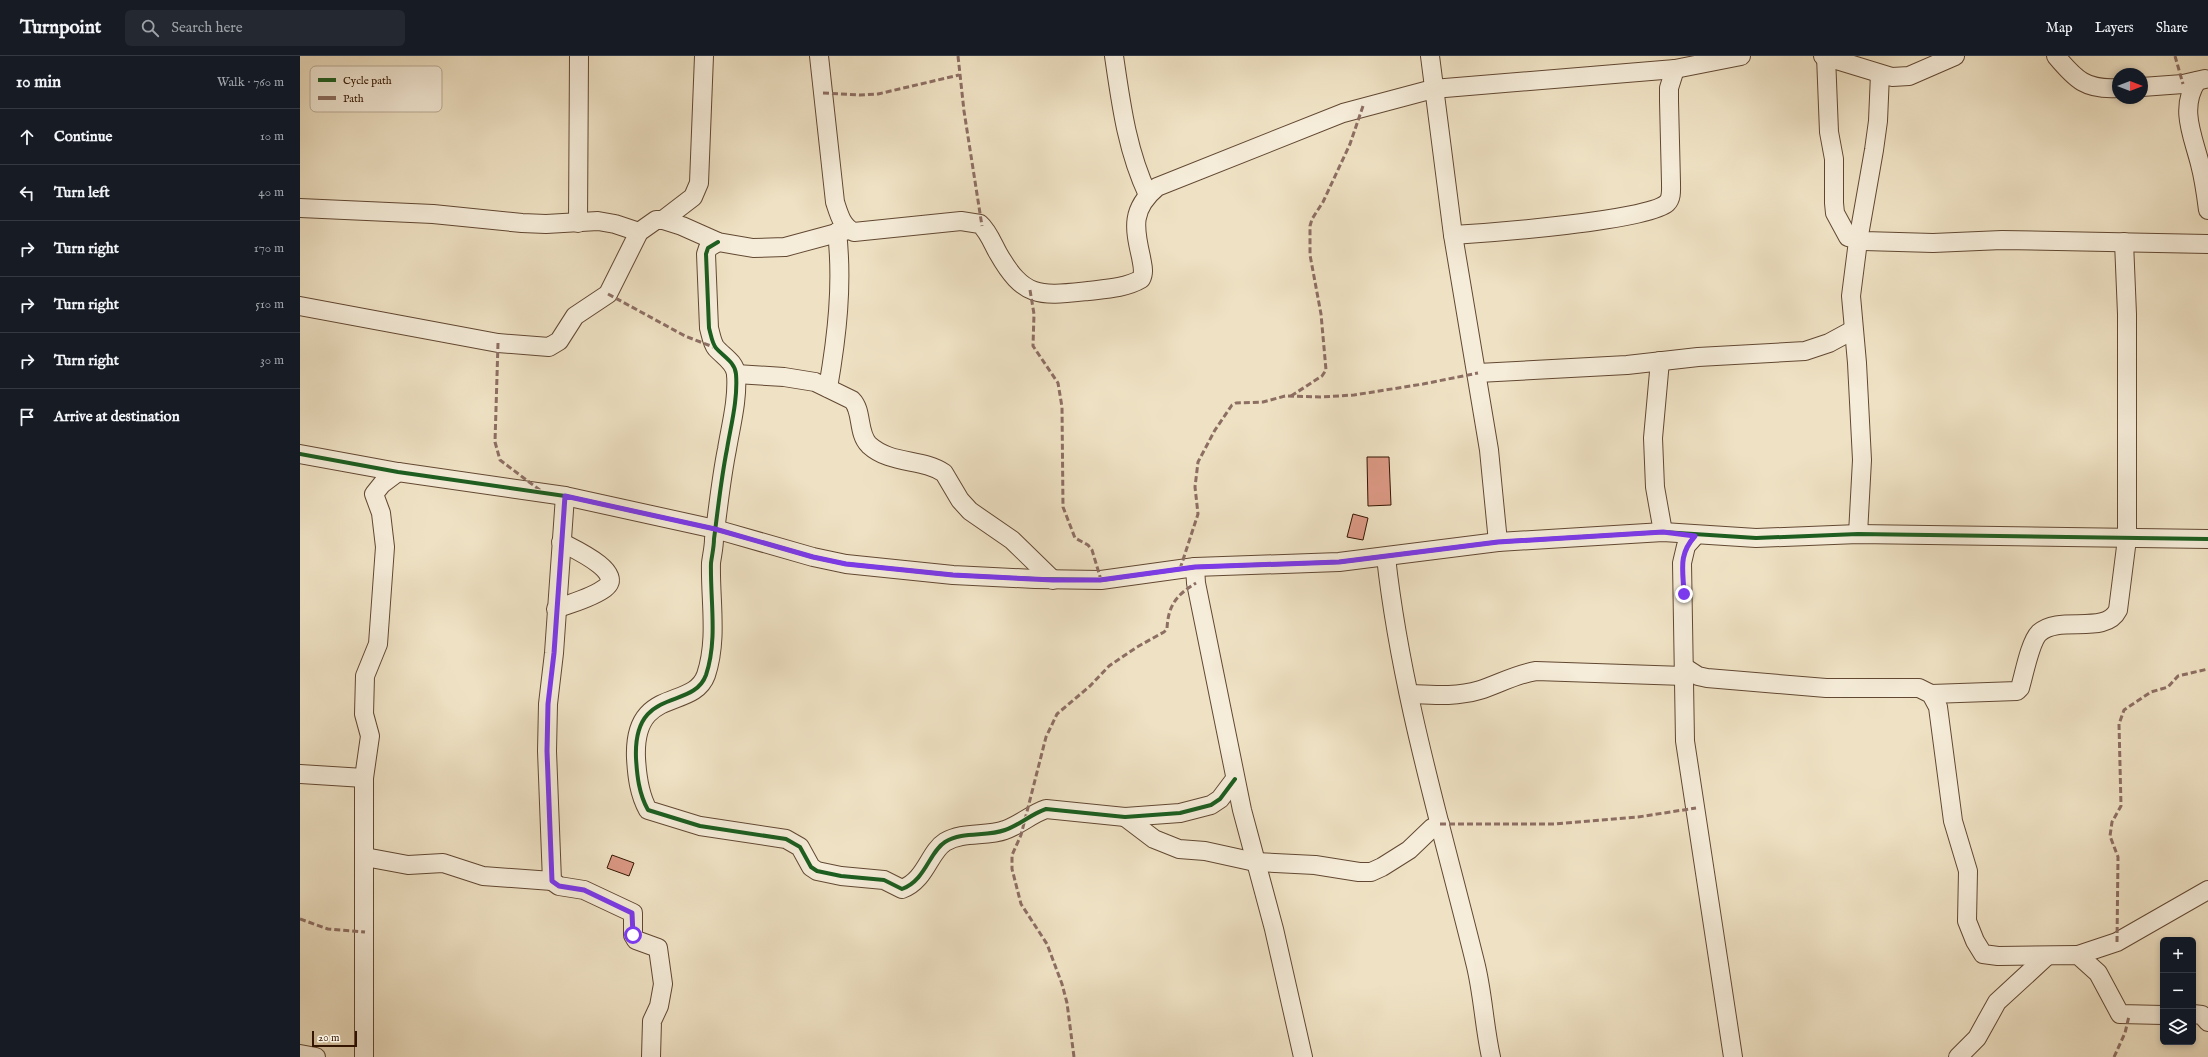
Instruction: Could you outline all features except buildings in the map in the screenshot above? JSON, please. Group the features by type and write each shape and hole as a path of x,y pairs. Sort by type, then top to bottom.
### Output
{"street":[{"path":"578,223 579,56"},
{"path":"663,220 693,197 699,182 704,56"},
{"path":"819,56 835,202 842,231 838,324 828,388"},
{"path":"1114,56 1127,136 1137,173 1148,195"},
{"path":"1430,56 1433,89 1463,303 1478,373 1489,450 1498,542"},
{"path":"300,306 498,343 549,347 559,341 575,316 608,294 639,232 656,220 663,220 718,242 738,247 770,248 785,247 842,231 854,232 971,222 982,226 1002,260 1026,288 1044,294 1086,291 1128,284 1141,278 1143,271 1137,239 1136,220 1141,203 1157,187 1343,113 1433,89 1675,69 1741,56"},
{"path":"1955,56 1902,78 1880,74 1825,56 1829,132 1834,159 1835,213 1848,237 1858,241 1933,243 2002,240 2208,244"},
{"path":"2056,56 2074,77 2088,86 2097,89 2112,88"},
{"path":"1453,235 1530,229 1620,217 1654,210 1668,203 1671,196 1672,183 1670,88 1675,69"},
{"path":"1858,534 1862,460 1857,363 1851,296 1858,241 1875,143 1880,74"},
{"path":"2148,87 2183,84 2203,80"},
{"path":"2203,80 2189,96 2188,109 2190,129 2206,188 2208,210"},
{"path":"300,208 433,214 522,223 578,223 598,221 615,224 639,232"},
{"path":"718,242 708,248 706,254 710,328 712,339 716,348 728,358 736,374 734,412 719,492 711,563 712,640 705,676 700,684 692,690 662,704 644,717 636,743 641,796 648,810 658,815 700,826 786,839 800,847 811,867 817,871 841,876 884,880 902,889 917,879 941,845 953,839 1006,830 1035,812 1046,809 1124,817 1180,813 1211,805 1220,799 1235,779"},
{"path":"1410,694 1463,694 1480,690 1525,672 1536,671 1684,672 1707,678 1826,688 1919,688 1931,694 2016,691 2020,688 2033,644 2039,633 2047,628 2058,626 2104,622 2112,618 2118,610 2127,539 2127,314 2124,242"},
{"path":"1478,373 1627,365 1660,361 1805,351 1822,346 1853,330"},
{"path":"1660,361 1654,438 1655,488 1663,532"},
{"path":"736,374 798,379 828,388 853,401 862,435 870,445 883,455 944,473 960,500 970,510 1012,540 1053,580"},
{"path":"300,454 398,472 565,496 715,529 813,557 846,564 953,575 1053,580 1100,580 1195,567 1339,562 1498,542 1663,532 1695,536 1756,538 1858,534 2208,540"},
{"path":"364,1057 364,778 370,736 364,714 365,676 378,644 385,547 381,513 374,494 382,484 398,472"},
{"path":"552,881 547,751 548,704 554,653 565,496"},
{"path":"1695,536 1686,546 1683,554 1685,741 1733,1057"},
{"path":"556,608 593,594 605,588 610,582 610,577 606,571 596,561 561,542"},
{"path":"1386,557 1392,610 1440,824 1476,964 1492,1057"},
{"path":"1195,567 1196,583 1235,779 1255,862 1274,930 1303,1057"},
{"path":"1931,694 1938,708 1953,821 1968,871 1967,921 1975,941 1983,954 1989,956 2078,955 2117,942 2208,890"},
{"path":"300,774 364,778"},
{"path":"1124,817 1166,845 1255,862 1315,865 1359,872 1371,872 1396,859 1432,828 1440,824"},
{"path":"365,857 408,865 443,863 483,876 552,881 559,886 584,890 632,913 633,935 636,940 658,948 663,984 659,1006 652,1021 650,1057"},
{"path":"2078,955 2098,973 2120,1014 2160,1015"},
{"path":"1958,1057 1977,1038 1997,1002 2048,956"},
{"path":"2196,1014 2202,1015 2208,1022"},
{"path":"300,1054 316,1057"}],"marked path":[{"path":"958,56 964,111 982,226"},
{"path":"2175,56 2183,84"},
{"path":"823,93 860,95 878,94 959,75"},
{"path":"1291,396 1322,376 1326,370 1321,314 1310,255 1310,226 1312,219 1323,202 1350,144 1363,106"},
{"path":"1030,290 1034,314 1033,346 1058,383 1062,407 1063,507 1075,538 1088,545 1092,550 1101,580"},
{"path":"608,294 685,336 716,348"},
{"path":"498,343 495,442 500,460 541,491"},
{"path":"1180,569 1198,514 1195,487 1198,462 1215,430 1232,405 1236,403 1263,402 1285,396 1320,397 1354,395 1423,384 1478,373"},
{"path":"1074,1057 1067,1003 1062,984 1047,944 1021,904 1012,869 1012,855 1021,835 1046,737 1057,714 1090,686 1109,666 1137,647 1164,632 1167,629 1169,614 1174,602 1183,592 1196,583"},
{"path":"2117,942 2118,857 2110,836 2112,822 2121,806 2119,724 2124,710 2151,692 2168,687 2178,676 2208,669"},
{"path":"1440,824 1554,824 1638,817 1696,808"},
{"path":"300,919 328,929 365,932"},
{"path":"2114,1057 2125,1033 2129,1016"}],"cycle path":[{"path":"718,242 708,248 706,254 709,328 715,346 735,370 736,393 721,483 711,563 713,619 712,648 706,675 699,686 689,693 653,709 644,719 638,735 636,758 642,798 648,810 700,826 786,839 800,847 811,867 817,871 841,876 884,880 902,889 917,879 935,852 945,842 959,836 1005,830 1046,809 1125,817 1180,813 1211,805 1220,799 1235,779"},
{"path":"300,454 398,472 565,496 715,529 813,557 846,564 953,575 1035,579 1101,580 1195,567 1339,562 1498,542 1663,532 1756,538 1858,534 2208,539"}],"route":[{"path":"633,935 633,913 597,895 576,888 559,886 552,881 547,751 548,704 554,653 565,496 715,529 813,557 846,564 953,575 1053,580 1100,580 1195,567 1339,562 1498,542 1663,532 1695,536 1686,546 1683,554 1682,563 1684,594"}]}
